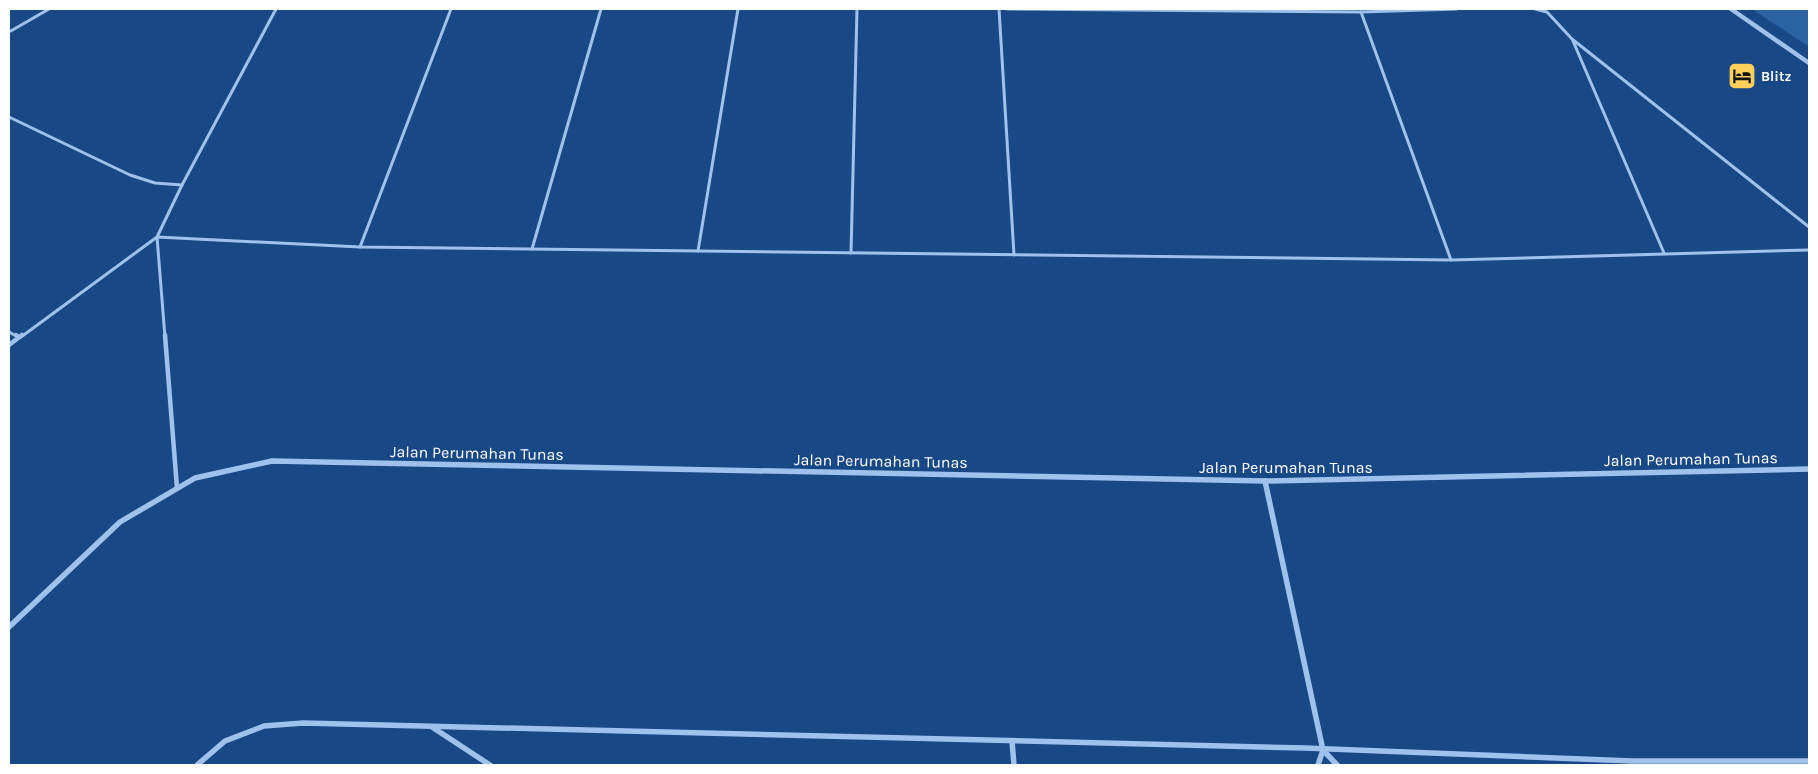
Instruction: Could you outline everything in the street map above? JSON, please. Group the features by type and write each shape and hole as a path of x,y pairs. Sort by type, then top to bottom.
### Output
{"street":[{"path":"1731,9 1809,63"},
{"name":"Jalan Perumahan Tunas","path":"9,627 120,522 195,478 272,461 1265,481 1809,469"},
{"path":"1265,481 1324,750 1337,765"},
{"path":"197,765 225,741 264,726 303,723 1324,750 1633,763 1809,761"},
{"path":"431,726 490,765"},
{"path":"1012,741 1014,765"},
{"path":"1318,765 1324,750"}],"lane":[{"path":"9,32 49,9"},
{"path":"9,345 156,237 276,9"},
{"path":"360,247 451,9"},
{"path":"532,249 601,9"},
{"path":"698,251 738,9"},
{"path":"851,253 857,9"},
{"path":"1000,9 1014,254"},
{"path":"1007,9 1361,12 1457,9"},
{"path":"1535,9 1547,12 1572,39 1809,227"},
{"path":"1361,12 1451,260"},
{"path":"1572,39 1664,252"},
{"path":"9,117 127,175 168,186 182,185"},
{"path":"156,237 360,247 1451,260 1664,252 1809,250"},
{"path":"156,237 177,488"},
{"path":"9,332 19,337"}],"shaded area":[{"path":"1752,9 1809,9 1809,47"}],"place":[{"name":"Blitz","path":"1742,76"}]}
